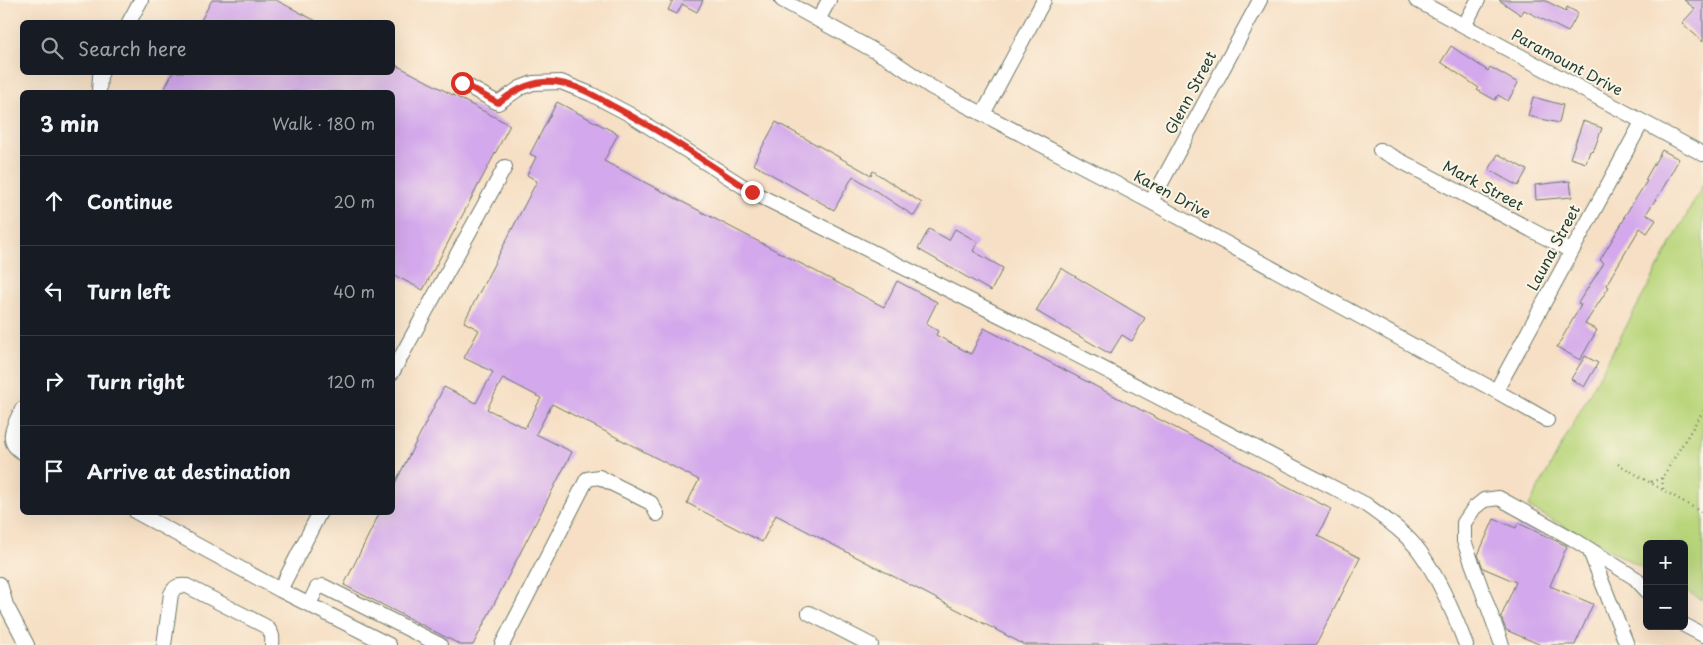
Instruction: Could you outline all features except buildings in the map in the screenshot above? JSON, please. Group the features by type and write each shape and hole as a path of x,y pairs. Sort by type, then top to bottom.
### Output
{"street":[{"path":"130,20 141,0"},
{"name":"Karen Drive","path":"782,0 893,61 931,87 1151,202 1496,390 1547,420"},
{"path":"818,20 829,0"},
{"path":"983,114 1044,0"},
{"name":"Glenn Street","path":"1151,202 1260,0"},
{"name":"Paramount Drive","path":"1416,0 1703,154"},
{"path":"1464,26 1478,0"},
{"path":"99,90 100,75"},
{"path":"462,83 498,103 520,88 534,83 560,82 591,94 629,114 752,192 885,260 1009,320 1365,504 1404,534 1420,552 1444,594 1466,645"},
{"name":"Launa Street","path":"1496,390 1642,122"},
{"name":"Mark Street","path":"1380,150 1571,251"},
{"path":"395,368 505,167"},
{"path":"20,414 11,432 13,441 20,450"},
{"path":"502,645 587,479 599,477 650,504 657,514"},
{"path":"1502,645 1464,541 1464,523 1474,508 1484,500 1499,498 1589,549 1635,578 1643,587"},
{"path":"280,590 318,515"},
{"path":"152,516 280,590 389,645"},
{"path":"1589,549 1628,645"},
{"path":"0,584 6,605 27,645"},
{"path":"164,645 170,594 174,587 179,585 186,586 265,626 273,637 272,645"},
{"path":"309,604 317,588 323,586 440,645"},
{"path":"809,613 872,645"},
{"path":"1688,627 1703,635"}],"path":[{"path":"1649,482 1656,482 1662,478 1703,411"},
{"path":"1618,464 1703,513"},
{"path":"1662,478 1663,490"}],"green space":[{"path":"1703,185 1703,600 1688,592 1688,540 1643,540 1643,568 1528,507"}],"route":[{"path":"462,83 498,103 520,88 534,83 560,82 591,94 629,114 752,192"}]}
